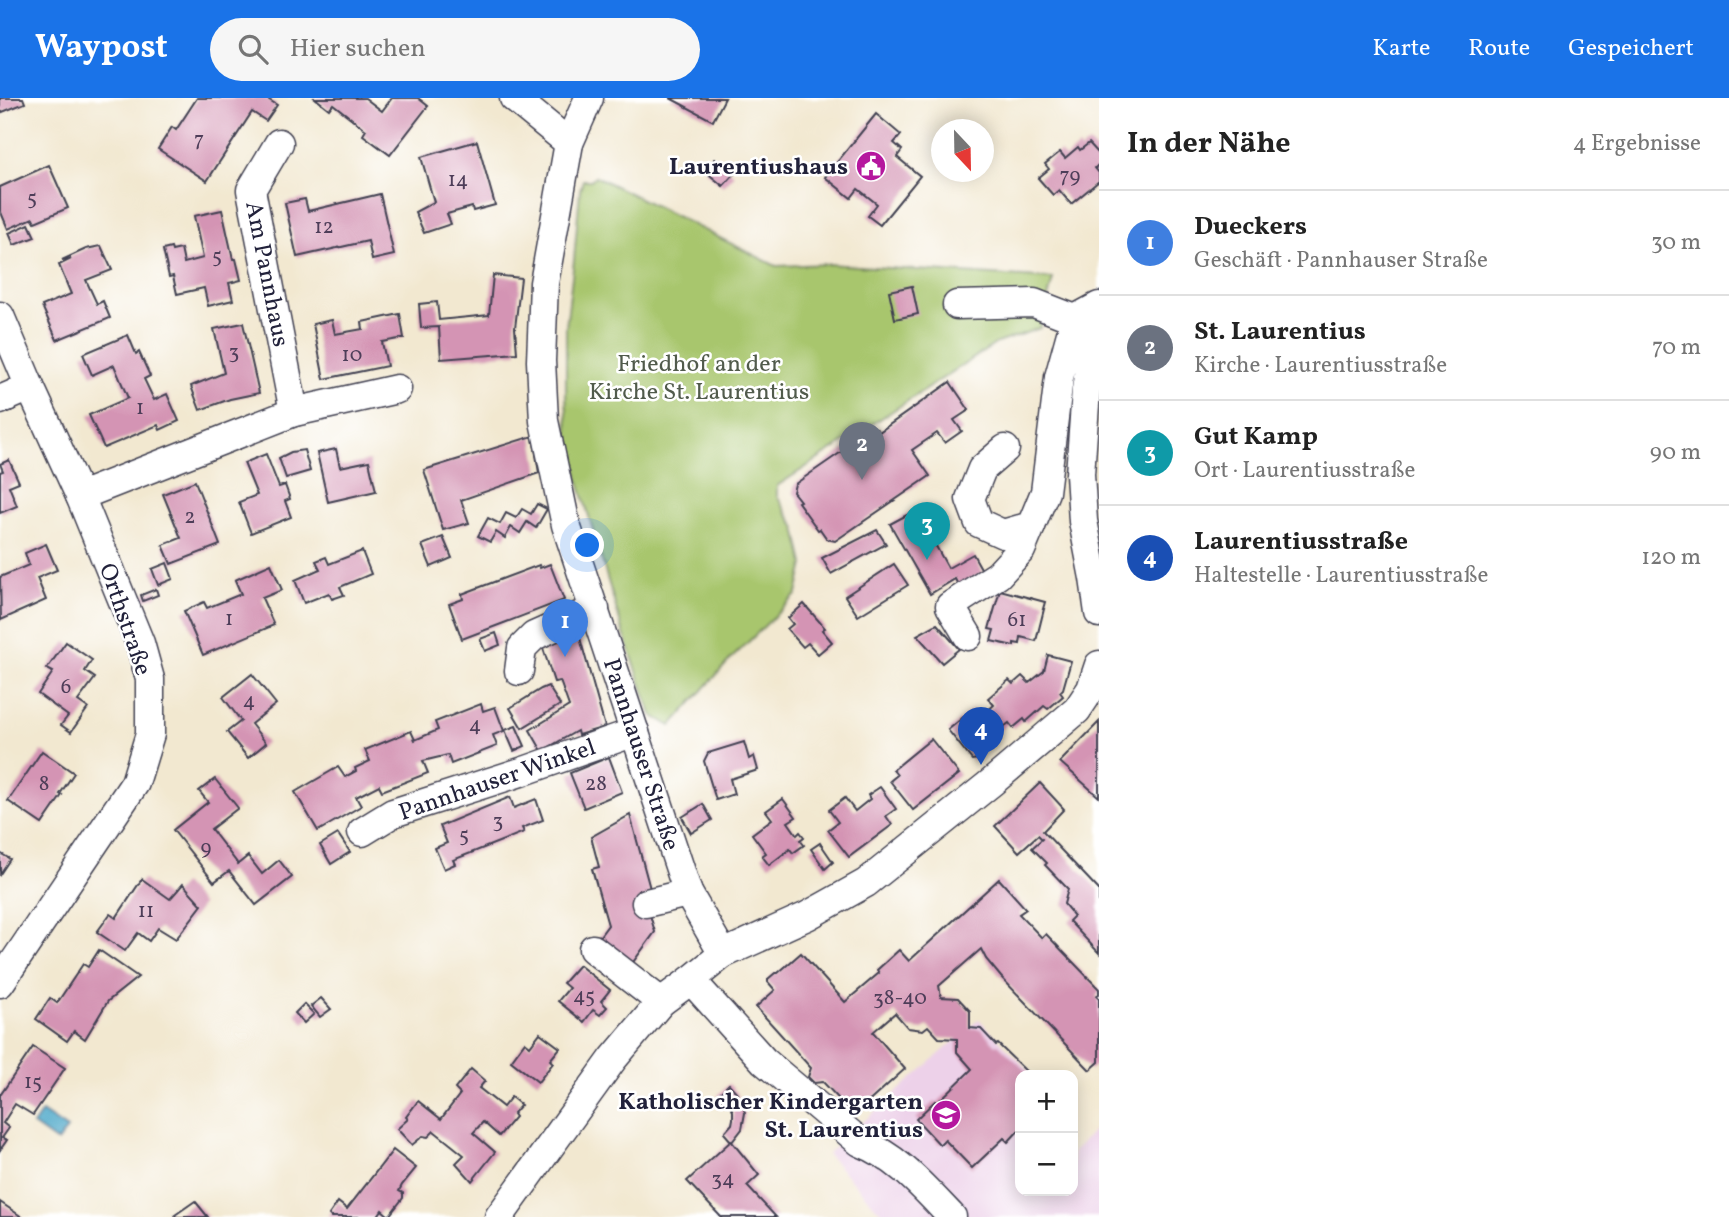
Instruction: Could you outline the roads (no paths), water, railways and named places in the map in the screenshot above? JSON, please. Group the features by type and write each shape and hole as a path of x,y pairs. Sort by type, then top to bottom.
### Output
{"street":[{"path":"514,98 569,143"},
{"name":"Pannhauser Straße","path":"589,98 569,143 544,283 541,361 544,421 566,525 688,893 723,954"},
{"name":"Am Pannhaus","path":"279,143 251,190 294,412"},
{"path":"957,306 1034,303 1091,316"},
{"name":"Orthstraße","path":"0,316 80,496 140,643 150,679 150,734 135,783 0,983"},
{"path":"968,636 950,606 998,575 1021,550 1045,492 1059,377 1091,316"},
{"path":"1091,316 1093,342 1086,390 1080,474 1083,521 1099,613"},
{"path":"0,400 30,387"},
{"path":"80,496 294,412 397,389"},
{"path":"1005,449 982,469 970,499 979,523 1003,534 1031,526"},
{"path":"519,671 522,648 534,636 595,609"},
{"path":"499,1217 613,1059 661,1002 723,954 807,916 866,883 1077,710 1091,689 1099,665"},
{"name":"Pannhauser Winkel","path":"362,832 393,813 635,732"},
{"path":"646,903 688,893"},
{"path":"593,949 661,1002"},
{"path":"691,980 764,1061 860,1142 873,1147 908,1171 952,1217"}],"water":[{"path":"42,1112 67,1129 57,1142 33,1125"}],"place":[{"name":"Laurentiushaus","path":"871,166"},
{"name":"St. Laurentius","path":"862,480"},
{"name":"Gut Kamp","path":"927,560"},
{"name":"Dueckers","path":"565,657"},
{"name":"Laurentiusstraße","path":"981,765"},
{"name":"Katholischer Kindergarten St. Laurentius","path":"946,1115"}],"park label":[{"name":"Friedhof an der Kirche St. Laurentius","path":"699,377"}]}
